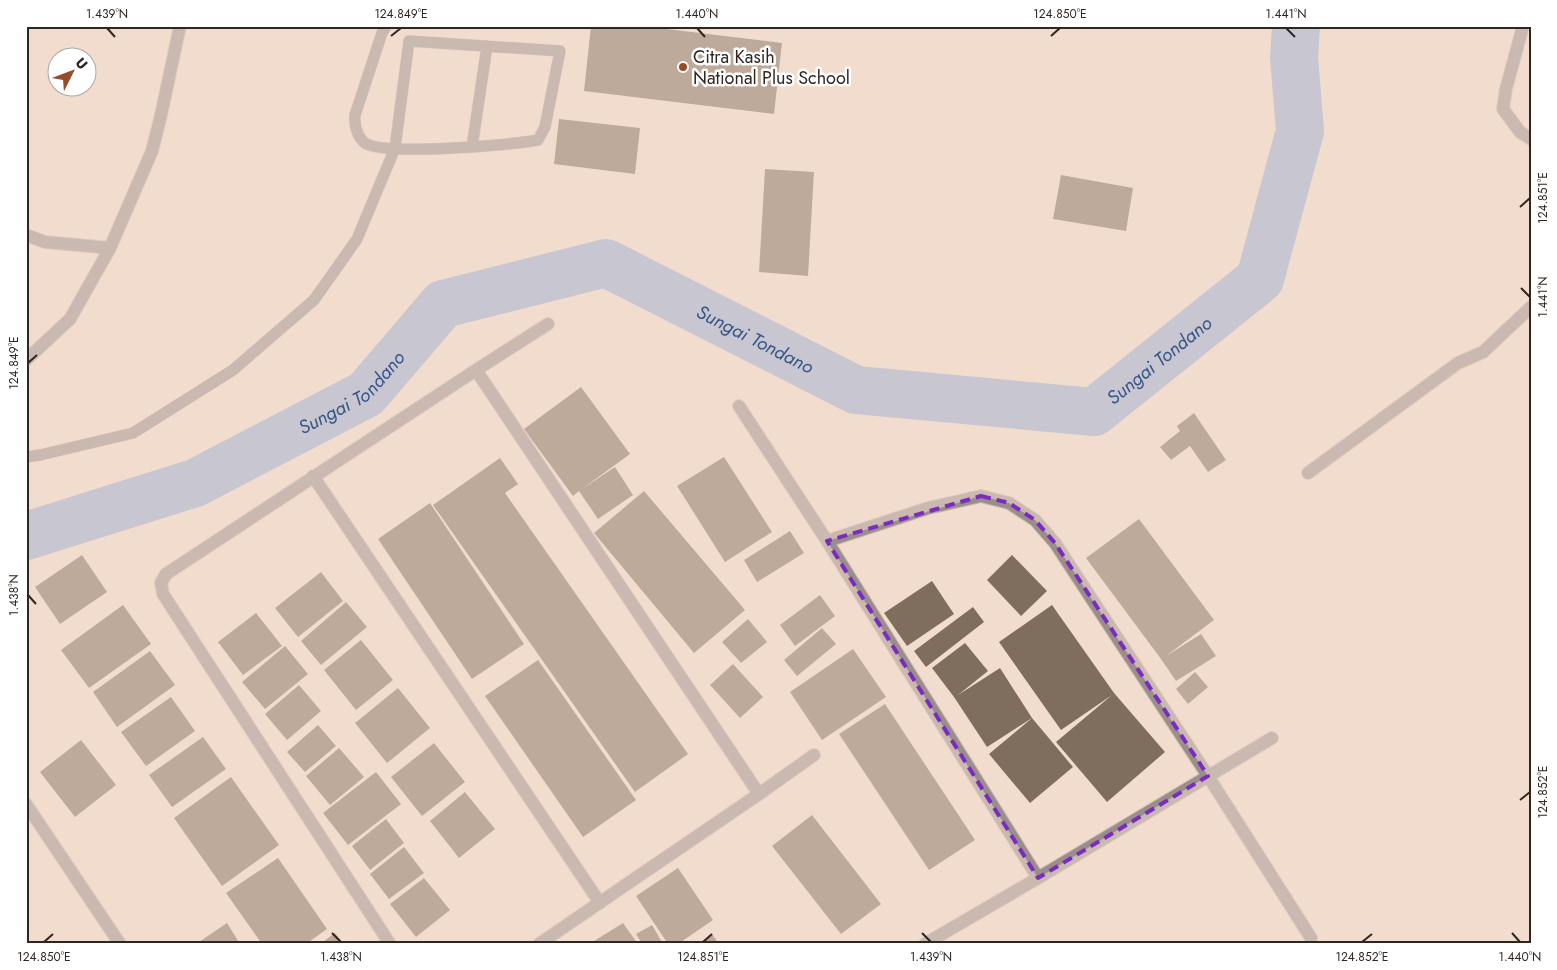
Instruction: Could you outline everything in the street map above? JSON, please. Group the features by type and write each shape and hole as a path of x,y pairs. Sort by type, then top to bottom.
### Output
{"street":[{"path":"26,360 70,319 110,248 152,151 180,26"},
{"path":"1523,26 1506,89 1503,109 1520,132 1531,139"},
{"path":"26,235 45,242 110,248"},
{"path":"1308,473 1458,363 1483,352 1531,307"},
{"path":"390,944 163,594 161,583 166,574 313,476 548,324"},
{"path":"476,370 759,794"},
{"path":"739,406 827,540 1038,878"},
{"path":"313,476 600,903"},
{"path":"827,540 928,508 981,496 1010,503 1035,520 1055,543 1208,776 1311,938"},
{"path":"929,943 1272,738"},
{"path":"539,944 814,755"},
{"path":"26,804 120,944"}],"lane":[{"path":"26,457 133,432 233,370 314,300 357,239 395,148 409,41 560,51 545,127 538,140 519,144 472,147 395,148 376,147 365,143 358,134 355,121 359,101 386,26"},
{"path":"472,147 487,46"}],"highlighted area":[{"path":"981,496 1009,503 1035,520 1055,543 1208,776 1038,878 827,541"}],"building":[{"name":"Citra Kasih National Plus School","path":"591,26 642,26 782,43 774,114 584,91"},
{"path":"559,119 640,128 635,174 554,164"},
{"path":"765,169 814,172 808,276 759,272"},
{"path":"1061,175 1133,188 1126,231 1053,219"},
{"path":"581,387 630,454 582,489 615,467 633,495 598,519 579,491 573,496 524,429"},
{"path":"1194,413 1226,460 1208,472 1190,446 1171,460 1160,447 1180,431 1177,426"},
{"path":"724,457 772,532 725,562 677,486"},
{"path":"500,458 518,484 505,493 688,754 635,792 433,505"},
{"path":"644,491 745,610 694,653 594,533"},
{"path":"430,503 524,644 472,679 378,539"},
{"path":"1139,519 1214,620 1166,656 1201,634 1216,656 1176,681 1086,558"},
{"path":"790,531 804,553 757,582 744,560"},
{"path":"82,555 107,592 60,624 35,587"},
{"path":"1012,555 1047,591 1021,616 987,580"},
{"path":"321,572 343,601 298,637 275,608"},
{"path":"932,581 954,614 907,646 884,613"},
{"path":"820,595 835,616 795,646 780,625"},
{"path":"346,602 367,627 321,665 301,641"},
{"path":"123,605 151,644 89,688 61,650"},
{"path":"1052,605 1114,693 1165,752 1107,802 1056,742 1112,695 1061,730 999,642"},
{"path":"973,607 984,622 926,667 914,651"},
{"path":"256,613 282,646 243,675 218,642"},
{"path":"748,619 767,642 741,663 722,642"},
{"path":"822,628 836,644 797,676 784,660"},
{"path":"361,640 393,680 356,710 324,670"},
{"path":"965,643 988,671 958,695 1000,668 1032,718 987,747 932,668"},
{"path":"285,646 308,674 265,709 242,682"},
{"path":"853,649 886,697 822,740 790,692"},
{"path":"150,651 175,685 117,727 93,692"},
{"path":"538,660 636,800 583,837 485,696"},
{"path":"733,664 763,697 740,718 710,685"},
{"path":"1195,672 1208,687 1188,704 1176,689"},
{"path":"299,685 321,711 287,740 265,714"},
{"path":"398,688 430,728 387,763 355,723"},
{"path":"171,697 195,731 146,766 121,732"},
{"path":"885,704 975,840 929,870 839,734"},
{"path":"1032,718 1073,767 1030,803 989,754"},
{"path":"318,725 336,746 305,772 287,752"},
{"path":"203,737 226,769 172,807 149,775"},
{"path":"81,740 116,785 75,817 40,772"},
{"path":"434,743 465,782 422,816 391,777"},
{"path":"339,748 364,777 330,805 306,776"},
{"path":"376,772 401,804 348,845 323,813"},
{"path":"231,777 279,845 222,886 174,818"},
{"path":"465,792 495,829 459,858 430,821"},
{"path":"812,815 881,904 841,934 772,846"},
{"path":"386,819 404,843 370,870 352,846"},
{"path":"404,847 424,873 389,899 370,874"},
{"path":"278,858 327,929 306,944 262,944 226,893"},
{"path":"678,868 713,920 678,944 668,944 636,896"},
{"path":"424,878 450,910 416,937 390,904"},
{"path":"227,923 240,944 196,944"},
{"path":"623,923 638,944 596,944 594,941"},
{"path":"652,925 663,944 642,944 636,934"},
{"path":"335,933 343,944 320,944"},
{"path":"712,934 719,944 698,944"}],"waterway":[{"name":"Sungai Tondano","path":"26,536 195,483 366,394 443,304 606,263 856,390 1094,412 1260,279 1300,131 1294,58 1296,26"}],"place":[{"name":"Citra Kasih National Plus School","path":"683,67"}]}
